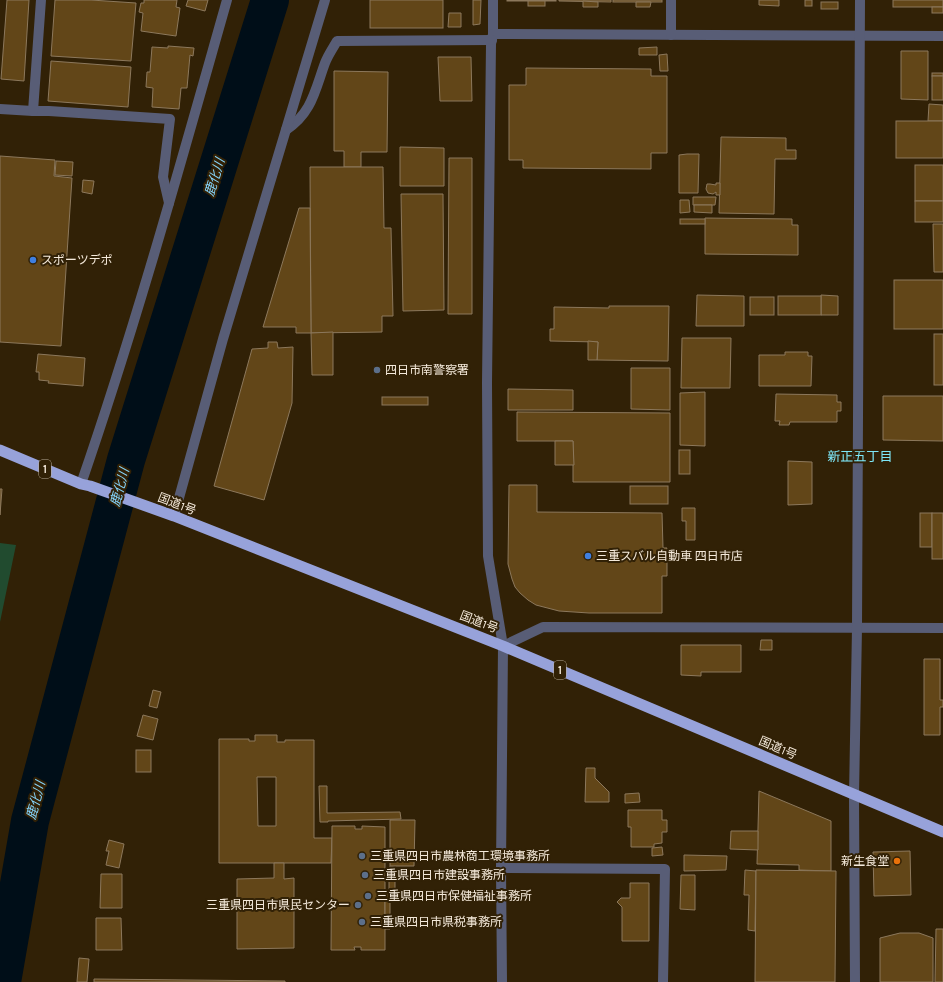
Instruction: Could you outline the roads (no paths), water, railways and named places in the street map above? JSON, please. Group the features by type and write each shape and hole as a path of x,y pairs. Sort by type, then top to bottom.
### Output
{"highway":[{"name":"国道1号","path":"0,450 86,485 174,516 503,646 943,832"}],"street":[{"path":"33,111 41,0"},
{"path":"86,485 104,418 169,206 227,0"},
{"path":"174,516 223,339 325,0"},
{"path":"493,0 487,383 488,556 503,646 501,868 502,982"},
{"path":"671,0 671,35"},
{"path":"855,982 854,795 857,628 860,0"},
{"path":"286,130 297,123 309,107 326,61 337,41 492,37 671,35 943,36"},
{"path":"0,109 33,111 49,110 170,119 163,177 169,206"},
{"path":"503,646 543,628 943,628"},
{"path":"501,868 665,869 664,982"}],"waterway":[{"name":"鹿化川","path":"2,982 30,821 126,460 270,0"}],"place":[{"name":"スポーツデポ","path":"33,260"},
{"name":"四日市南警察署","path":"377,370"},
{"name":"三重スバル自動車 四日市店","path":"588,556"},
{"name":"三重県四日市農林商工環境事務所","path":"362,856"},
{"name":"新生食堂","path":"897,861"},
{"name":"三重県四日市建設事務所","path":"365,875"},
{"name":"三重県四日市保健福祉事務所","path":"368,896"},
{"name":"三重県四日市県民センター","path":"358,905"},
{"name":"三重県四日市県税事務所","path":"362,922"}],"district":[{"name":"新正五丁目","path":"860,456"}]}
